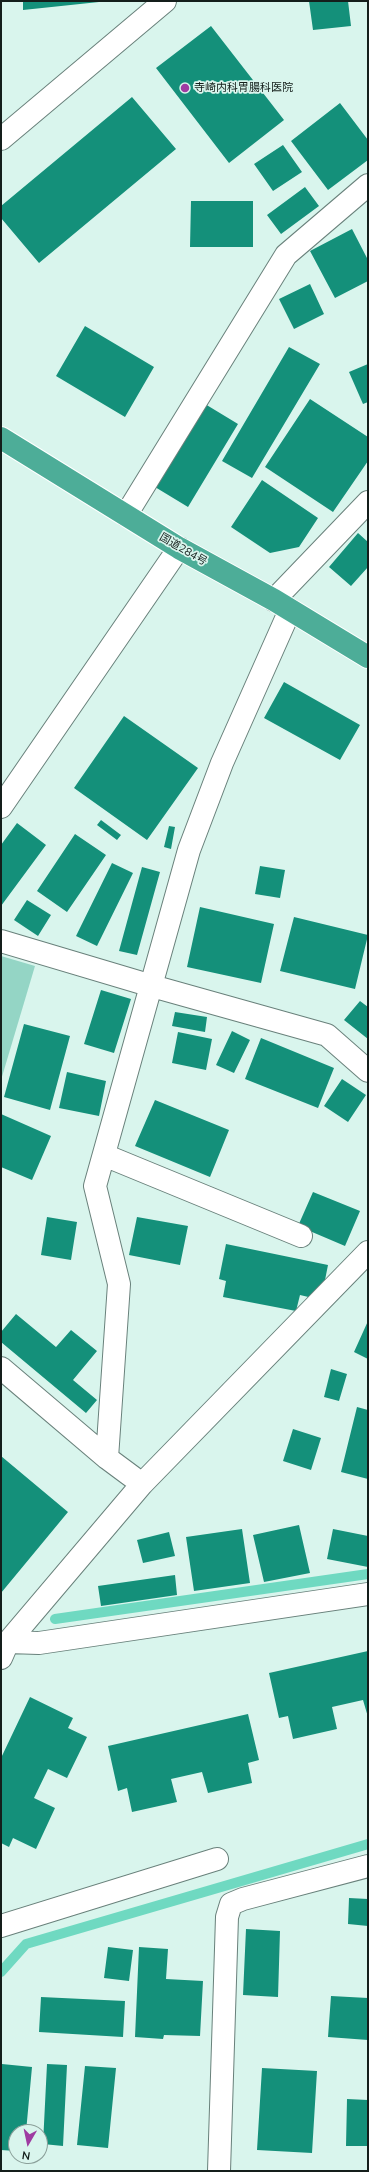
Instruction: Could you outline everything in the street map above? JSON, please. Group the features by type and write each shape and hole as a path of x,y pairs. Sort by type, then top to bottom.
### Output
{"highway":[{"name":"国道284号","path":"1,438 179,548 282,605 368,657"}],"street":[{"path":"1,139 165,1"},
{"path":"126,515 286,255 368,185"},
{"path":"107,1458 119,1284 95,1186 189,850 282,605 368,502"},
{"path":"1,807 179,548"},
{"path":"1,941 152,986 327,1035 368,1071"},
{"path":"104,1155 301,1236"},
{"path":"5,1650 142,1484 368,1252"},
{"path":"1,1368 107,1458 142,1484"},
{"path":"5,1650 368,1594"},
{"path":"1,1926 217,1859"},
{"path":"219,2171 227,1917 231,1904 243,1899 368,1866"}],"green space":[{"path":"1,956 35,966 1,1080"}],"building":[{"path":"23,1 99,1 99,2 23,10"},
{"path":"309,1 348,1 351,26 313,30"},
{"path":"211,26 284,120 229,163 156,68"},
{"path":"132,97 176,149 39,263 1,218 1,206"},
{"path":"340,103 368,140 368,160 328,190 291,141"},
{"path":"283,145 302,172 273,191 254,164"},
{"path":"305,187 319,206 281,234 267,215"},
{"path":"191,201 253,201 253,247 190,247"},
{"path":"352,229 368,260 368,281 335,298 310,251"},
{"path":"310,284 324,314 294,329 279,299"},
{"path":"85,326 154,367 125,417 56,376"},
{"path":"289,347 320,364 252,478 222,461"},
{"path":"368,364 368,402 363,404 349,372"},
{"path":"310,399 368,437 368,461 333,512 265,467"},
{"path":"205,404 238,424 188,507 155,487"},
{"path":"262,480 318,518 299,547 270,553 231,527"},
{"path":"358,533 368,542 368,567 351,586 329,567"},
{"path":"284,682 360,725 340,760 264,718"},
{"path":"124,716 198,768 147,840 74,788"},
{"path":"101,820 121,835 117,840 97,825"},
{"path":"17,823 46,845 1,906 1,845"},
{"path":"169,826 175,827 171,849 164,847"},
{"path":"75,834 106,855 67,912 37,891"},
{"path":"112,863 133,873 97,946 76,936"},
{"path":"260,866 285,870 280,898 255,894"},
{"path":"142,867 160,872 137,955 119,951"},
{"path":"27,900 51,915 38,936 14,920"},
{"path":"200,907 274,924 261,983 187,967"},
{"path":"294,917 368,935 355,989 280,971"},
{"path":"101,990 131,999 114,1053 84,1044"},
{"path":"360,1001 368,1007 368,1039 344,1020"},
{"path":"175,1012 207,1017 205,1032 172,1026"},
{"path":"24,1024 70,1036 50,1110 4,1097"},
{"path":"232,1031 250,1040 234,1073 216,1065"},
{"path":"178,1032 212,1039 206,1070 172,1063"},
{"path":"261,1038 334,1068 318,1108 245,1079"},
{"path":"67,1072 106,1081 99,1116 59,1108"},
{"path":"342,1079 366,1095 348,1122 324,1106"},
{"path":"155,1100 229,1130 210,1177 135,1146"},
{"path":"1,1114 51,1136 32,1180 1,1167"},
{"path":"313,1192 360,1211 345,1246 298,1226"},
{"path":"47,1217 77,1222 71,1260 41,1255"},
{"path":"137,1217 188,1226 180,1265 129,1255"},
{"path":"226,1244 328,1265 321,1300 300,1295 296,1311 223,1297 226,1281 219,1279"},
{"path":"16,1314 56,1347 71,1330 97,1351 73,1380 97,1400 86,1413 1,1342 1,1332"},
{"path":"368,1321 368,1359 354,1352"},
{"path":"331,1369 347,1374 339,1401 324,1397"},
{"path":"357,1407 368,1410 368,1479 341,1472"},
{"path":"293,1429 321,1438 311,1470 283,1461"},
{"path":"1,1456 68,1512 1,1593"},
{"path":"299,1525 310,1573 264,1582 253,1535"},
{"path":"242,1529 250,1583 194,1591 186,1537"},
{"path":"333,1529 368,1536 368,1567 327,1559"},
{"path":"169,1532 175,1556 143,1563 137,1540"},
{"path":"175,1575 177,1595 101,1606 98,1586"},
{"path":"368,1651 368,1717 363,1700 332,1707 337,1729 293,1739 288,1716 279,1718 269,1673"},
{"path":"30,1697 73,1718 68,1728 87,1737 67,1778 48,1769 34,1798 55,1808 36,1849 13,1838 9,1847 1,1843 1,1758"},
{"path":"248,1714 259,1760 248,1763 252,1783 208,1793 202,1772 171,1779 177,1802 132,1812 127,1788 118,1791 108,1746"},
{"path":"349,1898 368,1899 368,1926 348,1924"},
{"path":"246,1929 280,1931 278,1997 243,1995"},
{"path":"108,1947 133,1950 129,1981 104,1978"},
{"path":"139,1947 168,1949 166,1979 203,1981 200,2036 164,2035 163,2039 135,2037"},
{"path":"331,1996 368,1998 368,2040 328,2037"},
{"path":"41,1997 125,2001 123,2037 39,2032"},
{"path":"2,2064 32,2067 27,2124 8,2124 8,2150 1,2150"},
{"path":"47,2064 67,2065 63,2146 48,2144 48,2124 44,2124"},
{"path":"85,2066 116,2068 108,2148 77,2145"},
{"path":"262,2068 317,2071 312,2153 257,2150"},
{"path":"347,2099 368,2100 368,2146 346,2146"}],"waterway":[{"path":"55,1619 368,1574"},
{"path":"1,1972 26,1944 368,1844"}],"place":[{"name":"寺崎内科胃腸科医院","path":"185,88"}]}
